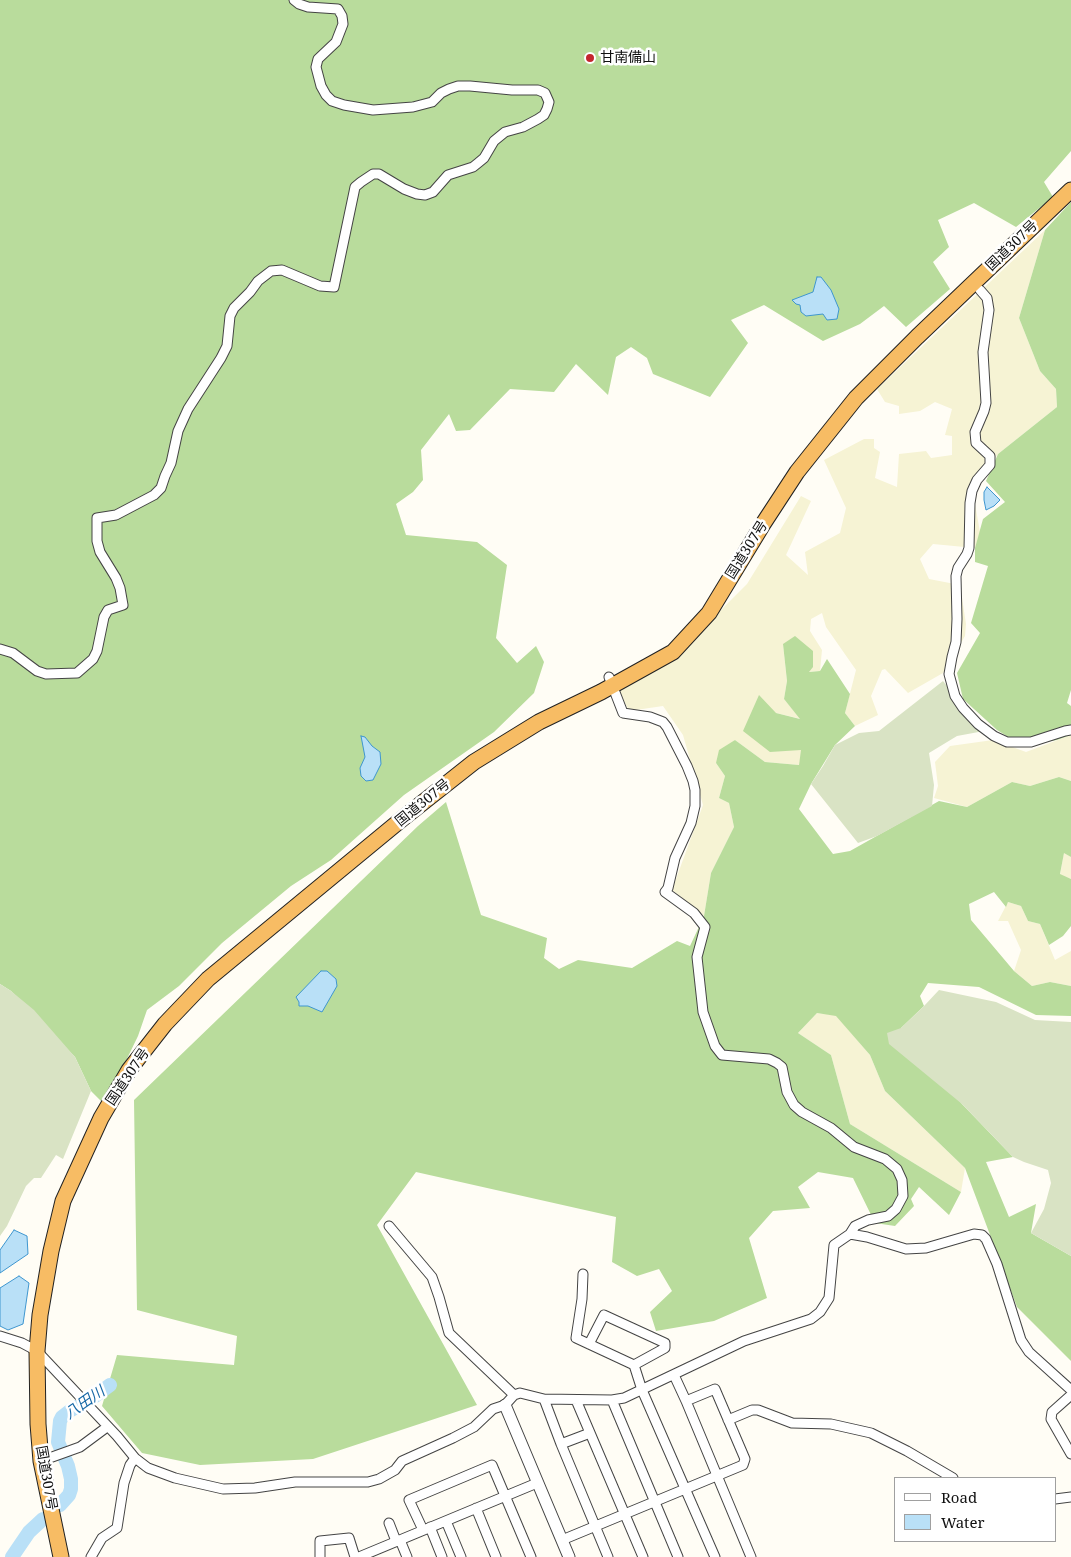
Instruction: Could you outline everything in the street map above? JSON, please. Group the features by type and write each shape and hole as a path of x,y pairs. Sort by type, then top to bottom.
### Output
{"highway":[{"name":"国道307号","path":"61,1557 41,1461 38,1424 37,1351 42,1306 51,1251 63,1201 80,1160 101,1118 130,1070 165,1024 208,978 474,762 610,681 673,652 708,613 762,524 797,472 856,398 1071,190"}],"street":[{"path":"0,649 13,654 37,671 46,674 77,673 93,659 97,651 104,617 108,610 123,605 118,583 100,552 97,540 97,518 116,515 154,495 161,488 171,463 178,431 188,409 227,346 230,316 234,308 250,292 258,280 271,271 282,270 320,286 334,287 355,187 368,176 378,174 384,176 404,189 425,195 433,192 448,175 472,168 484,158 494,141 505,132 523,127 538,119 544,115 547,109 549,102 545,93 538,90 512,90 470,86 449,88 432,102 413,108 373,110 344,106 332,101 321,86 316,66 318,59 336,42 343,24 342,16 338,9 308,7 298,4 294,0"},
{"path":"980,290 987,298 989,310 983,352 986,403 975,432 976,443 990,456 990,465 977,480 972,491 969,548 958,568 956,576 956,642 949,674 955,696 964,708 978,724 994,736 1007,742 1030,742 1065,730 1071,730"},
{"path":"0,1336 22,1343 37,1351 135,1458 148,1468 175,1478 223,1489 255,1488 295,1482 368,1482 379,1479 395,1470 402,1461 474,1427 494,1409 505,1405 514,1395 520,1393 544,1399 576,1400 624,1398 744,1341 811,1319 820,1312 829,1298 834,1245 850,1234 855,1226 868,1220 888,1216 896,1209 903,1196 902,1180 897,1169 885,1159 854,1147 831,1128 802,1112 794,1105 787,1092 782,1067 777,1063 769,1059 722,1055 716,1046 703,1012 697,958 705,927 694,913 666,892 675,858 691,823 695,806 693,781 667,727 662,722 650,717 623,713 610,681"},
{"path":"389,1226 432,1277 449,1333 514,1395"},
{"path":"850,1234 867,1237 906,1249 926,1248 974,1234 982,1235 986,1239 997,1264 1021,1340 1029,1352 1071,1390"},
{"path":"583,1274 582,1298 576,1338 634,1365 642,1390 715,1557"},
{"path":"589,1344 604,1315 665,1343 665,1348 634,1365"},
{"path":"674,1375 752,1557"},
{"path":"562,1540 743,1465 744,1459 715,1389 686,1401"},
{"path":"1071,1395 1052,1412 1051,1419 1071,1454"},
{"path":"544,1399 608,1557"},
{"path":"576,1400 643,1557"},
{"path":"612,1400 678,1557"},
{"path":"505,1405 569,1557"},
{"path":"728,1420 752,1410 758,1410 792,1423 831,1424 871,1433 951,1477"},
{"path":"41,1461 80,1447 107,1427"},
{"path":"561,1444 590,1433"},
{"path":"91,1557 102,1538 117,1528 124,1483 130,1465 135,1458"},
{"path":"442,1557 409,1500 492,1465 531,1557"},
{"path":"359,1557 370,1555 398,1541 537,1483"},
{"path":"1056,1499 1071,1497"},
{"path":"476,1508 496,1557"},
{"path":"446,1521 461,1557"},
{"path":"389,1523 407,1557"},
{"path":"320,1557 320,1541 349,1538 355,1557"}],"shaded area":[{"path":"1045,230 1019,318 1040,371 1056,389 1057,407 998,454 978,484 975,504 980,532 975,548 933,544 920,559 929,579 960,585 966,624 965,636 943,673 908,693 885,669 882,670 871,696 878,715 855,726 845,713 856,670 826,627 822,613 811,619 810,631 822,650 820,671 808,672 783,644 787,681 784,699 801,719 776,713 802,750 799,765 765,762 735,740 716,763 725,776 719,798 729,803 734,827 711,873 704,916 672,890 703,805 683,735 663,706 629,711 619,691 658,668 679,652 747,584 801,496 811,501 786,555 808,575 805,552 840,533 846,508 824,460 864,439 874,439 874,448 880,452 875,478 897,487 899,454 926,451 931,458 952,455 952,436 945,435 952,409 935,402 920,411 899,414 899,406 885,402 877,389"},
{"path":"1071,735 1071,781 1059,777 1030,786 1012,782 967,807 934,798 938,786 935,762 950,746 993,740 1026,752"},
{"path":"1064,852 1071,857 1071,879 1060,875"},
{"path":"1008,902 1021,906 1028,921 1040,924 1055,960 1071,951 1071,986 1050,982 1032,986 1014,971 1021,950 1008,921 998,921"},
{"path":"817,1013 836,1015 870,1055 885,1091 965,1168 961,1192 850,1124 831,1055 798,1033"}],"green space":[{"path":"0,0 1071,0 1071,151 1044,182 1053,197 1016,227 974,203 938,220 949,247 933,262 950,289 906,327 884,306 860,324 823,341 764,305 731,320 748,343 710,397 653,374 647,358 631,347 616,357 608,395 576,364 554,392 510,389 470,430 456,431 449,414 421,450 423,480 413,492 396,504 406,535 477,542 507,565 496,638 517,663 536,646 544,662 534,693 494,732 404,795 331,860 291,886 222,943 179,986 147,1010 138,1036 121,1071 101,1101 91,1091 75,1057 11,991 0,984"},
{"path":"1071,202 1071,690 1067,703 1071,706 1071,735 1057,740 1023,746 997,730 963,699 957,673 980,633 971,623 988,566 975,562 975,548 983,519 1005,502 986,481 998,454 1057,407 1056,389 1040,371 1019,318 1045,230"},
{"path":"795,636 813,651 813,667 809,672 820,671 827,659 850,694 845,713 855,726 835,745 811,784 799,809 833,854 850,851 939,801 967,807 1012,782 1030,786 1059,777 1071,781 1071,857 1064,853 1060,874 1071,879 1071,926 1063,936 1049,945 1040,924 1028,921 1021,906 1008,902 1006,907 994,892 969,904 971,920 1014,971 1032,986 1050,982 1071,986 1071,1016 1036,1015 979,987 928,983 920,996 924,1006 901,1028 962,1104 1013,1157 986,1162 1009,1217 1036,1204 1031,1233 1071,1256 1071,1361 1017,1307 965,1168 885,1091 870,1055 836,1016 817,1013 798,1033 831,1055 850,1124 961,1192 949,1215 919,1187 911,1199 914,1206 895,1226 875,1223 853,1178 818,1172 798,1187 810,1208 773,1211 749,1238 767,1298 714,1321 656,1331 650,1312 672,1291 659,1269 637,1276 612,1262 616,1217 416,1172 377,1225 477,1405 313,1459 200,1465 142,1453 102,1406 117,1355 234,1365 237,1336 137,1310 134,1100 418,826 446,802 481,915 547,938 544,958 559,969 578,960 632,968 677,941 690,946 704,916 711,873 734,827 729,803 719,798 725,776 716,763 719,750 735,740 765,762 799,765 801,750 770,752 743,731 759,695 776,713 800,719 784,699 787,681 783,644"},
{"path":"943,681 984,731 957,736 929,753 934,785 932,806 877,836 858,843 811,784 835,745 859,733 879,731"},
{"path":"0,984 34,1010 75,1057 91,1091 63,1159 56,1155 41,1178 34,1178 26,1186 7,1226 0,1236"},
{"path":"939,990 996,1002 1035,1020 1071,1022 1071,1256 1031,1233 1044,1209 1051,1183 1048,1170 1013,1157 962,1104 889,1044 887,1033 901,1028"}],"water":[{"path":"817,277 821,277 831,290 839,309 837,319 827,320 823,314 806,316 801,312 800,305 792,300 813,292"},
{"path":"987,487 1000,500 986,510 984,492"},
{"path":"361,736 365,737 380,752 381,764 373,780 366,781 361,776 360,768 365,757"},
{"path":"321,971 327,971 336,979 337,986 322,1012 308,1006 299,1006 296,997"},
{"path":"14,1230 27,1236 28,1254 0,1273 0,1250"},
{"path":"19,1276 29,1283 23,1324 8,1330 0,1326 0,1288"}],"waterway":[{"name":"八田川","path":"60,1505 69,1495 71,1489 68,1466 58,1442 60,1421 71,1410 88,1401 110,1385"},
{"name":"八田川","path":"12,1557 29,1532 43,1519"}],"place":[{"name":"甘南備山","path":"590,58"}]}
